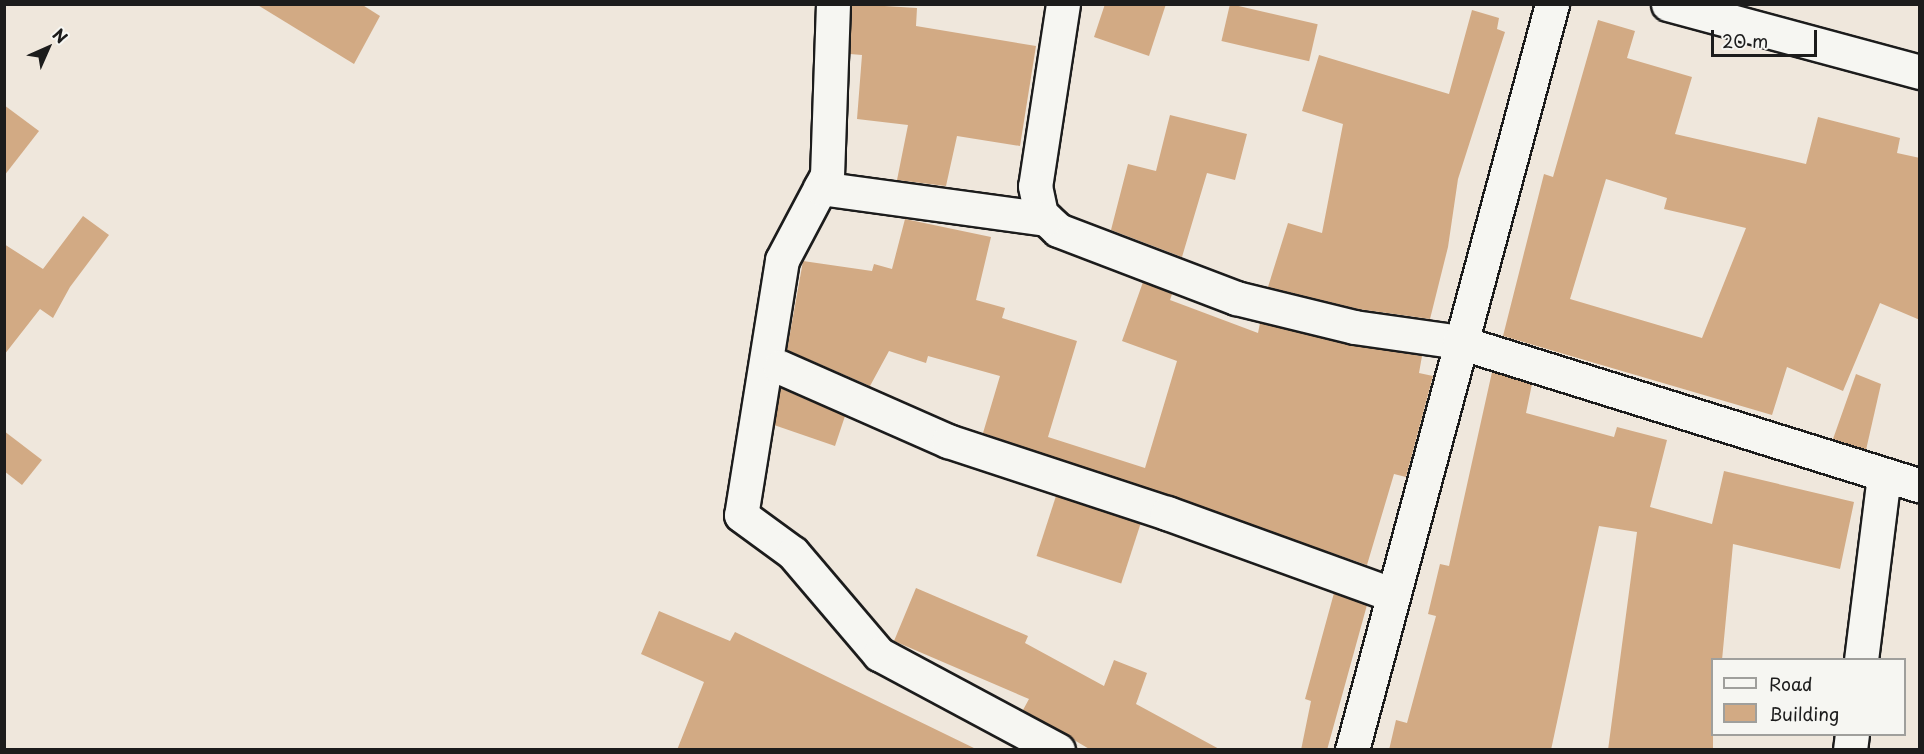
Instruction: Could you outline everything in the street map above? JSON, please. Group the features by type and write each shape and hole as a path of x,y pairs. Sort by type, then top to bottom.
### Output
{"street":[{"path":"833,4 827,176 782,260 741,515 793,553 879,654 1058,750"},
{"path":"1063,4 1035,186 1041,214 1058,230 1236,298 1354,327 1459,342 1920,486"},
{"path":"1352,750 1391,594 1552,4"},
{"path":"1668,4 1920,72"},
{"path":"820,188 1046,219"},
{"path":"780,367 948,441 1167,513 1391,594"},
{"path":"1861,658 1884,475"}],"building":[{"path":"256,4 361,4 380,16 354,64"},
{"path":"852,4 917,8 916,26 1036,46 1020,146 957,136 946,186 897,180 908,125 857,119 862,55 850,54"},
{"path":"1105,4 1166,4 1149,56 1094,37"},
{"path":"1230,4 1318,24 1309,61 1221,41"},
{"path":"1472,10 1499,18 1497,29 1505,32 1458,179 1448,247 1430,319 1358,309 1268,287 1288,223 1322,233 1343,124 1302,111 1319,55 1449,94"},
{"path":"1598,20 1635,31 1627,58 1692,77 1675,134 1806,164 1818,117 1900,138 1897,153 1920,158 1920,320 1880,303 1843,391 1787,367 1772,415 1503,336 1544,174 1553,177","holes":["1606,179 1667,198 1664,209 1746,228 1702,338 1570,299"]},
{"path":"4,105 39,131 4,176"},
{"path":"1170,115 1247,134 1235,180 1207,173 1182,257 1111,230 1128,164 1156,171"},
{"path":"83,216 109,235 70,287 53,318 40,309 4,355 4,244 43,269"},
{"path":"905,219 991,237 976,300 1005,308 1002,318 1077,341 1048,437 1145,468 1177,361 1122,341 1143,282 1172,294 1170,300 1258,333 1260,323 1350,345 1422,356 1419,373 1433,376 1406,477 1394,474 1367,565 983,433 1000,376 928,356 926,363 889,351 870,386 787,350 803,261 872,271 874,264 892,269"},
{"path":"1492,372 1532,384 1526,413 1614,437 1617,427 1667,440 1650,507 1712,524 1724,471 1854,502 1840,569 1733,544 1722,658 1711,658 1713,750 1608,750 1637,532 1599,526 1551,750 1389,750 1396,720 1407,723 1436,616 1428,614 1440,564 1449,566"},
{"path":"1856,374 1881,384 1866,450 1833,439"},
{"path":"780,388 845,416 835,446 774,425"},
{"path":"4,431 42,460 22,485 4,471"},
{"path":"1056,496 1141,524 1121,583 1037,556"},
{"path":"916,588 1028,636 1025,643 1104,686 1114,660 1147,673 1136,704 1221,750 1091,750 1023,710 1029,699 894,641"},
{"path":"1334,593 1367,605 1327,750 1301,750 1311,701 1305,699"},
{"path":"659,611 730,641 735,632 978,750 677,750 704,682 641,654"}]}
